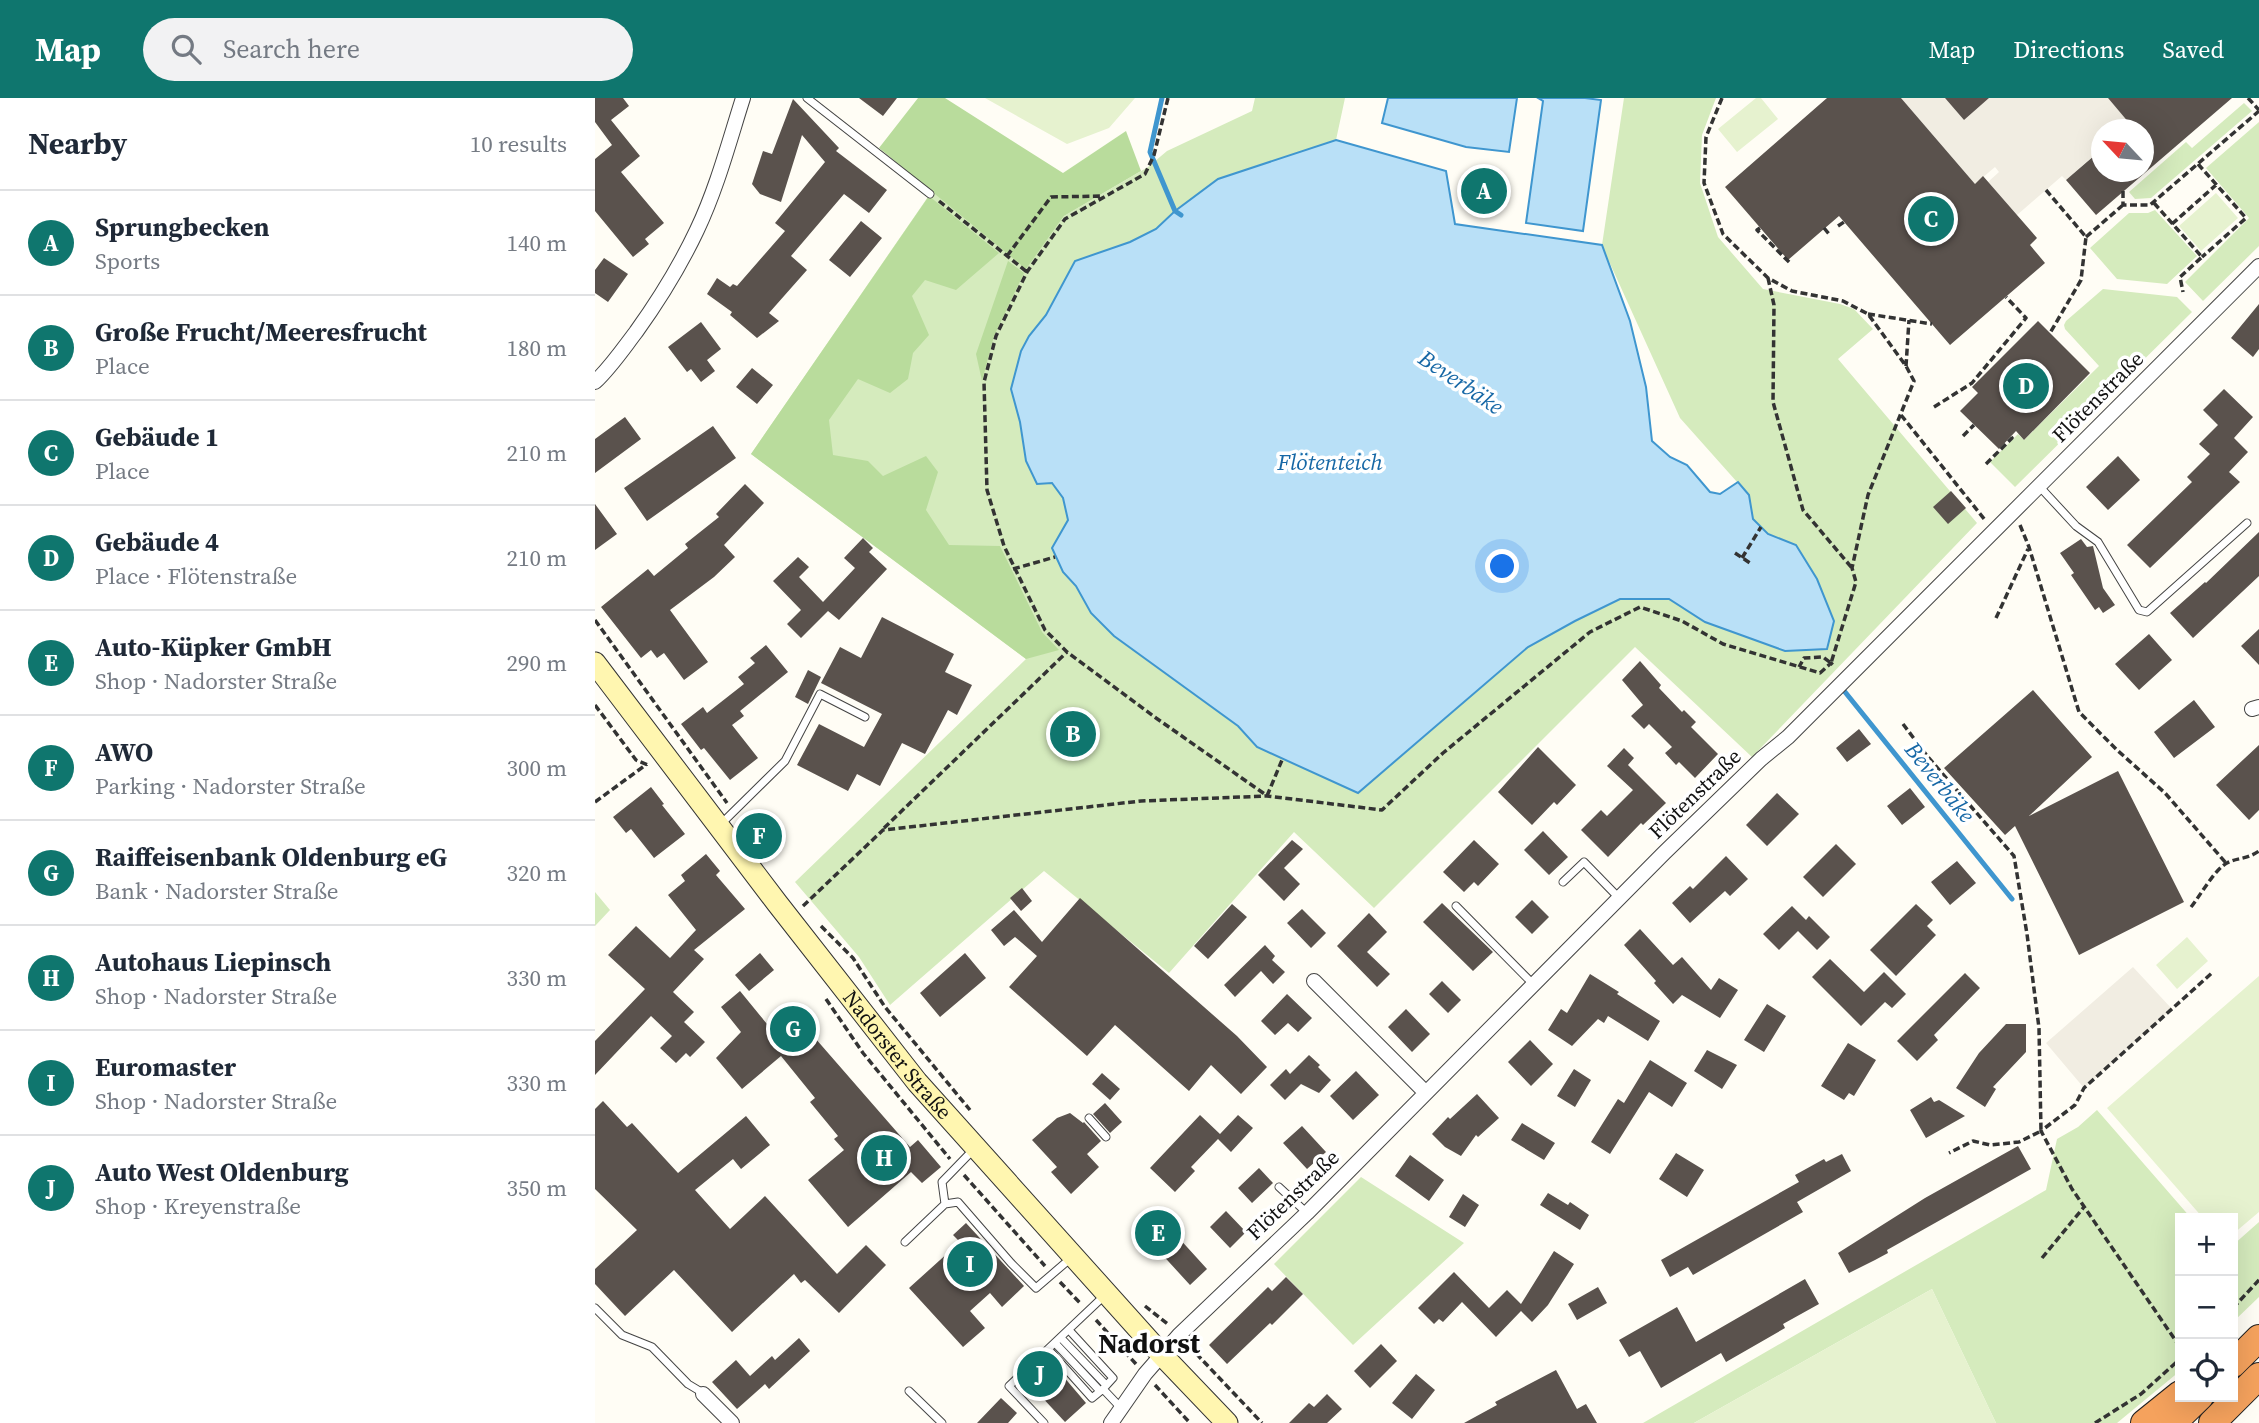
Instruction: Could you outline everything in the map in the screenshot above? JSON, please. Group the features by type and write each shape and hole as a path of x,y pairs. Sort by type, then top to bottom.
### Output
{"highway":[{"path":"2238,1359 2259,1338"},
{"path":"2212,1423 2259,1376"},
{"path":"2235,1423 2259,1397"},
{"path":"2144,1423 2175,1398"},
{"path":"2173,1423 2195,1402"}],"street":[{"path":"595,382 613,363 669,282 698,229 743,98"},
{"name":"Flötenstraße","path":"1111,1423 1178,1335 1307,1213 1619,898 1787,737 2259,266"},
{"name":"Nadorster Straße","path":"595,663 663,754 727,819 917,1082 1161,1354 1227,1423"},
{"path":"1314,981 1426,1093"},
{"path":"703,1394 732,1423"}],"lane":[{"path":"807,98 930,194"},
{"path":"2039,485 2076,526 2098,542 2139,610 2147,612 2247,523"},
{"path":"727,819 785,761 820,694 865,717"},
{"path":"1563,882 1584,862 1619,898"},
{"path":"1456,906 1533,985"},
{"path":"1089,1118 1106,1136"},
{"path":"945,1204 942,1182 975,1147"},
{"path":"1279,1187 1307,1213"},
{"path":"905,1242 945,1204 958,1202 1036,1288 1074,1256"},
{"path":"1044,1423 1009,1386 1107,1293"},
{"path":"595,1308 622,1335 652,1347 688,1384 703,1394"},
{"path":"1049,1350 1054,1362 1092,1398 1113,1378 1069,1330"},
{"path":"1058,1340 1121,1408"},
{"path":"909,1391 942,1423"}],"path":[{"path":"1168,98 1154,155 1145,174 1065,219 1027,272 996,336 984,382 986,490 998,534 1045,630 1067,652 1267,796"},
{"path":"1722,98 1706,137 1705,183 1723,234 1769,278 1792,291 1843,301 1868,314 1932,324"},
{"path":"2050,333 2081,279 2086,237 2123,205 2153,203 2259,111 2248,98"},
{"path":"2183,292 2180,277 2246,218 2198,164"},
{"path":"2172,225 2216,185"},
{"path":"2046,190 2086,237"},
{"path":"2123,191 2123,205"},
{"path":"930,194 1027,272"},
{"path":"1007,256 1051,197 1104,196"},
{"path":"2153,203 2202,257"},
{"path":"1838,226 1844,222"},
{"path":"1760,228 1757,230 1791,264"},
{"path":"1824,228 1829,233"},
{"path":"1769,278 1774,305 1773,402 1803,510 1852,568 1856,582 1831,663 1823,657 1804,658 1800,667"},
{"path":"1934,407 1973,384 2026,318 2006,297"},
{"path":"1852,568 1868,495 1914,381 1868,314"},
{"path":"1906,366 1909,320"},
{"path":"1901,415 1994,530"},
{"path":"1963,436 1974,425"},
{"path":"1986,464 2011,437"},
{"path":"2015,509 2079,712 2165,793 2226,863"},
{"path":"1742,558 1761,527"},
{"path":"1996,618 2029,547"},
{"path":"1735,553 1750,563"},
{"path":"1013,569 1055,557"},
{"path":"883,830 1141,801 1267,796 1382,810 1443,753 1590,632 1640,607 1682,621 1723,644 1820,673"},
{"path":"595,620 727,819"},
{"path":"796,913 1067,652"},
{"path":"1903,724 2014,856 2039,1028 2042,1131 2072,1189 2175,1340"},
{"path":"595,802 663,754"},
{"path":"1267,796 1282,760"},
{"path":"2191,907 2226,863 2248,858 2259,851"},
{"path":"795,897 796,913"},
{"path":"796,913 811,915"},
{"path":"819,924 853,958 885,1007 972,1112"},
{"path":"1948,1153 1973,1141 1990,1146 2019,1142 2042,1131 2075,1105 2084,1088 2213,972"},
{"path":"2042,1258 2084,1207"},
{"path":"2238,1303 2259,1280"},
{"path":"1142,1304 1178,1335 1262,1423"},
{"path":"2095,1423 2141,1394 2175,1363"}],"green space":[{"path":"918,98 945,98 1063,173 1126,131 1141,171 1064,216 1026,269 879,148"},
{"path":"985,98 1135,98 1109,128 1067,144"},
{"path":"1255,98 1345,98 1336,140 1446,171 1454,224 1602,245 1624,98 1716,98 1702,135 1700,183 1718,237 1763,289 1854,309 1873,329 1838,359 1977,523 1752,757 1635,647 1374,908 1294,832 1169,973 1044,871 890,1005 859,957 795,882 1026,659 751,454 932,191 1026,268 1064,216 1148,167 1167,151 1252,111","holes":["1608,259 1680,418 1737,482 1720,494 1710,492 1687,465 1670,457 1652,441 1646,387 1630,321"]},
{"path":"1756,98 1761,98 1778,119 1737,152 1718,129"},
{"path":"2244,103 2252,111 2151,198 2135,199 2129,192 2140,182 2154,182 2154,170 2186,142 2192,148"},
{"path":"2259,122 2259,246 2203,301 2185,282 2249,218 2206,168"},
{"path":"2216,193 2238,218 2201,251 2179,226"},
{"path":"929,196 999,253 956,290 925,280 912,296 929,335 913,353 908,379 890,393 858,379 829,420 833,455 868,461 883,476 926,456 938,472 926,510 949,545 1000,546 1042,632 1059,650 1026,659 751,454"},
{"path":"2155,210 2197,256 2167,284 2117,279 2090,248 2129,213 2148,213"},
{"path":"1008,261 1024,273 994,336 982,381 976,354"},
{"path":"2103,289 2177,297 2192,312 2015,487 1990,462 2018,434 2024,440 2099,366 2064,325"},
{"path":"595,892 610,910 595,926"},
{"path":"2187,937 2208,961 2177,989 2156,965"},
{"path":"2259,976 2259,1212 2238,1230 2238,1213 2199,1213 2107,1108"},
{"path":"2097,1110 2187,1213 2175,1213 2175,1375 2117,1423 1996,1423 1932,1289 1694,1423 1643,1423 2046,1190 2057,1139 2078,1127"},
{"path":"1361,1177 1464,1243 1353,1345 1274,1264"},
{"path":"2259,1222 2259,1297 2238,1317 2238,1276 2238,1241"},
{"path":"1932,1289 1996,1423 1694,1423"}],"shaded area":[{"path":"1901,98 1945,98 1964,120 1989,98 2108,98 2126,119 2091,119 2091,158 2066,180 2062,176 2017,215 1988,182 1999,172 1995,167 1975,184"},
{"path":"2133,967 2172,1009 2084,1088 2046,1043"}],"water":[{"path":"1388,98 1517,98 1509,152 1466,147 1382,123"},
{"path":"1538,98 1601,100 1583,231 1526,223 1543,101"},
{"name":"Flötenteich","path":"1336,140 1446,171 1455,224 1602,245 1630,321 1646,387 1652,441 1670,457 1687,465 1710,492 1720,494 1738,482 1749,495 1753,519 1768,534 1796,545 1817,579 1834,621 1827,649 1785,651 1705,622 1669,599 1620,599 1528,647 1358,793 1257,747 1238,726 1114,636 1091,613 1076,586 1063,572 1052,548 1068,520 1063,498 1052,483 1037,484 1026,461 1011,389 1021,351 1046,315 1075,261 1130,242 1156,229 1218,179"},
{"path":"1469,171 1505,177 1500,210 1464,205"}],"building":[{"path":"595,98 623,98 629,106 611,120 640,156 621,172 664,223 645,239 649,244 633,257 595,211 595,159 612,145 595,122"},
{"path":"859,98 897,98 883,116"},
{"path":"1827,98 1901,98 1975,184 1983,176 2037,238 2030,245 2045,263 1950,345 1839,216 1788,260 1725,187"},
{"path":"1945,98 1989,98 1964,120"},
{"path":"2108,98 2232,98 2154,165 2154,119 2126,119"},
{"path":"793,99 839,148 836,151 887,190 869,213 844,194 791,256 807,270 769,313 779,321 757,338 730,315 732,312 707,294 717,278 730,287 733,284 737,286 785,231 775,223 825,162 802,135 781,202 760,194 752,184 763,151 772,154"},
{"path":"2091,158 2091,182 2134,182 2096,215 2066,180"},
{"path":"861,221 882,238 850,277 829,260"},
{"path":"604,258 628,274 608,302 595,293 595,270"},
{"path":"2259,304 2259,349 2253,357 2231,338"},
{"path":"2038,321 2090,373 2024,440 2016,431 1999,449 1960,411 1978,393 1972,387"},
{"path":"701,322 721,349 707,360 715,371 701,382 691,369 687,372 668,347"},
{"path":"752,368 773,385 757,404 736,387"},
{"path":"2224,389 2253,417 2234,438 2248,452 2229,472 2240,482 2150,568 2127,545 2192,482 2187,477 2210,454 2199,444 2218,425 2203,410"},
{"path":"625,417 641,439 595,473 595,439"},
{"path":"713,426 736,458 647,521 624,488"},
{"path":"2118,456 2140,480 2108,510 2086,487"},
{"path":"745,484 764,503 724,545 735,557 714,577 670,610 708,662 684,680 664,653 657,658 651,650 641,658 601,607 648,569 654,576 688,548 685,544 719,517 716,514"},
{"path":"1951,491 1966,508 1948,524 1933,507"},
{"path":"595,504 617,534 595,550"},
{"path":"2259,532 2259,576 2193,638 2170,613"},
{"path":"863,538 873,548 869,552 887,569 839,620 828,611 801,638 787,624 801,610 773,581 798,557 809,567 799,577 823,602 855,568 844,558"},
{"path":"2081,539 2087,547 2093,546 2103,588 2115,605 2103,613 2099,607 2095,610 2071,575 2074,573 2060,553"},
{"path":"882,617 954,654 945,672 972,685 957,715 948,710 925,754 902,743 880,786 857,774 848,791 797,765 819,724 864,747 882,714 821,683 840,647 861,658"},
{"path":"2259,629 2259,665 2241,646"},
{"path":"2149,634 2172,660 2139,690 2115,664"},
{"path":"766,645 788,672 740,711 744,716 732,725 758,758 730,780 681,724 703,707 707,713 744,684 738,677 755,663 750,658"},
{"path":"1640,661 1661,685 1659,688 1682,712 1684,710 1696,722 1691,727 1718,754 1695,778 1679,762 1676,765 1665,753 1672,747 1649,724 1644,729 1631,716 1643,705 1622,680"},
{"path":"808,670 821,677 808,704 795,697"},
{"path":"2033,690 2092,757 2029,816 2118,771 2184,902 2079,955 2015,826 2005,835 1944,768"},
{"path":"2194,700 2215,727 2174,758 2154,732"},
{"path":"1859,729 1871,744 1847,762 1836,748"},
{"path":"2259,745 2259,810 2249,820 2216,785"},
{"path":"1538,747 1576,785 1557,805 1554,802 1532,825 1498,792"},
{"path":"1624,748 1634,758 1628,765 1666,803 1643,825 1641,823 1608,857 1581,830 1601,810 1607,816 1633,790 1607,766"},
{"path":"651,787 685,834 654,858 631,829 626,833 613,817"},
{"path":"1910,788 1925,807 1902,825 1887,806"},
{"path":"1777,793 1799,814 1767,846 1746,825"},
{"path":"1543,831 1568,857 1549,875 1524,850"},
{"path":"1292,840 1303,849 1284,868 1300,884 1284,901 1258,875"},
{"path":"1474,840 1499,864 1478,886 1474,882 1464,892 1443,872"},
{"path":"1836,844 1856,864 1823,897 1803,877"},
{"path":"706,854 720,871 716,875 745,909 694,950 704,959 673,992 694,1012 684,1022 705,1042 690,1057 686,1053 676,1063 660,1048 672,1036 651,1016 595,1075 595,1041 645,989 608,955 636,926 670,958 696,930 668,895 685,881 681,875"},
{"path":"1726,856 1748,879 1730,896 1725,891 1690,923 1672,903 1690,886 1693,889"},
{"path":"1957,861 1976,883 1950,905 1931,882"},
{"path":"1022,888 1032,901 1021,911 1010,898"},
{"path":"1080,898 1237,1036 1267,1067 1241,1094 1211,1065 1189,1091 1115,1025 1087,1056 1009,987 1037,956 1015,937 1004,946 991,930 1014,910 1042,942"},
{"path":"1532,900 1549,917 1532,934 1515,917"},
{"path":"1442,903 1493,952 1473,971 1423,922"},
{"path":"1232,904 1247,917 1208,959 1194,946"},
{"path":"1916,904 1933,920 1927,926 1936,935 1896,976 1870,950"},
{"path":"1792,906 1806,920 1809,916 1830,937 1817,950 1798,931 1779,950 1763,934"},
{"path":"1302,909 1326,933 1311,948 1287,923"},
{"path":"1369,913 1387,932 1367,952 1390,974 1377,987 1337,946"},
{"path":"1640,929 1673,965 1682,957 1711,990 1719,978 1738,990 1720,1018 1682,995 1673,1004 1654,983 1656,981 1624,945"},
{"path":"1265,945 1275,956 1272,960 1285,972 1273,984 1261,971 1235,997 1224,985"},
{"path":"760,953 774,970 749,991 735,975"},
{"path":"965,953 986,978 940,1017 920,993"},
{"path":"1830,959 1864,992 1884,972 1906,994 1892,1008 1885,1002 1861,1026 1812,977"},
{"path":"1965,973 1980,988 1934,1035 1938,1040 1917,1061 1897,1041"},
{"path":"1590,974 1660,1021 1648,1041 1608,1016 1604,1023 1598,1019 1572,1046 1548,1030 1561,1009 1567,1013"},
{"path":"1442,981 1461,1000 1448,1013 1429,994"},
{"path":"740,991 767,1024 788,1007 910,1147 918,1140 941,1167 922,1183 911,1172 848,1227 808,1180 844,1150 834,1139 838,1136 810,1102 815,1098 781,1056 742,1089 716,1058 741,1032 721,1007"},
{"path":"1287,994 1312,1018 1298,1032 1288,1023 1275,1035 1261,1021"},
{"path":"1767,1004 1786,1016 1764,1052 1744,1040"},
{"path":"1406,1009 1430,1034 1412,1052 1388,1027"},
{"path":"2006,1024 2026,1024 2026,1052 1993,1087 1996,1089 1985,1107 1956,1088 1979,1053"},
{"path":"1530,1040 1553,1064 1531,1086 1508,1062"},
{"path":"1848,1043 1876,1060 1854,1096 1849,1093 1844,1100 1821,1086"},
{"path":"1707,1050 1737,1065 1722,1089 1694,1071"},
{"path":"1309,1055 1331,1080 1319,1093 1301,1084 1285,1100 1270,1085 1286,1069 1290,1074"},
{"path":"1650,1060 1687,1083 1672,1107 1649,1092 1610,1154 1591,1142 1618,1099 1624,1103"},
{"path":"1574,1069 1591,1080 1575,1107 1557,1096"},
{"path":"1356,1071 1379,1095 1353,1120 1330,1096"},
{"path":"1102,1073 1120,1089 1110,1100 1092,1084"},
{"path":"1477,1094 1499,1118 1478,1137 1476,1135 1461,1156 1445,1147 1432,1134"},
{"path":"1931,1097 1934,1102 1939,1100 1965,1116 1926,1138 1910,1110"},
{"path":"603,1101 627,1127 632,1123 678,1173 746,1116 770,1145 741,1169 733,1159 695,1190 730,1229 765,1196 837,1274 866,1245 886,1265 839,1313 805,1280 801,1283 794,1274 732,1332 674,1270 625,1316 595,1284 595,1269 637,1230 595,1189 595,1109"},
{"path":"1105,1103 1122,1122 1110,1133 1093,1114"},
{"path":"1070,1113 1084,1122 1101,1141 1087,1154 1099,1167 1071,1194 1051,1172 1057,1167 1032,1140 1057,1118"},
{"path":"1200,1115 1220,1134 1238,1115 1253,1128 1231,1152 1218,1139 1191,1167 1195,1171 1175,1192 1150,1168"},
{"path":"1522,1123 1555,1143 1544,1160 1511,1140"},
{"path":"1302,1126 1326,1152 1307,1169 1283,1143"},
{"path":"2018,1146 2031,1169 1849,1273 1838,1253 1925,1198"},
{"path":"1676,1153 1704,1170 1687,1197 1659,1179"},
{"path":"1842,1154 1851,1171 1797,1202 1803,1212 1693,1275 1688,1267 1670,1277 1661,1260 1799,1182 1795,1175 1824,1159 1826,1162"},
{"path":"1410,1155 1444,1180 1429,1201 1395,1176"},
{"path":"1259,1168 1273,1183 1252,1203 1238,1188"},
{"path":"1548,1193 1568,1205 1570,1202 1589,1215 1580,1230 1540,1205"},
{"path":"1463,1194 1479,1205 1465,1227 1449,1217"},
{"path":"1162,1208 1184,1231 1177,1236 1207,1269 1190,1285 1158,1250 1152,1255 1133,1235"},
{"path":"1226,1211 1246,1232 1230,1248 1210,1227"},
{"path":"966,1223 1024,1286 1002,1307 990,1293 970,1311 985,1328 963,1347 909,1288 960,1242 953,1235"},
{"path":"1554,1251 1574,1264 1548,1305 1532,1322 1521,1311 1496,1337 1462,1302 1443,1322 1439,1319 1434,1324 1418,1308 1454,1272 1489,1308 1507,1290 1521,1304"},
{"path":"1286,1277 1303,1294 1227,1364 1209,1345 1268,1287 1272,1291"},
{"path":"1805,1279 1819,1304 1783,1324 1785,1328 1726,1362 1721,1353 1661,1388 1640,1351 1629,1357 1619,1340 1677,1307 1696,1342"},
{"path":"1598,1287 1607,1303 1577,1320 1568,1304"},
{"path":"799,1338 810,1351 769,1389 765,1384 737,1409 712,1382 736,1360 750,1376 772,1356 775,1360"},
{"path":"1381,1344 1397,1361 1370,1388 1354,1371"},
{"path":"1046,1359 1086,1403 1065,1422 1025,1379"},
{"path":"1556,1370 1577,1409 1586,1404 1597,1423 1464,1423 1497,1405 1495,1402"},
{"path":"1416,1374 1435,1390 1412,1419 1392,1403"},
{"path":"1327,1394 1342,1409 1327,1423 1289,1423 1309,1403 1314,1407"},
{"path":"1001,1398 1017,1413 1008,1423 977,1423"}],"waterway":[{"name":"Beverbäke","path":"1162,98 1150,152 1175,211 1181,215"},
{"name":"Beverbäke","path":"1841,687 2012,899"}],"place":[{"name":"Sprungbecken","path":"1484,191"},
{"name":"Gebäude 1","path":"1931,219"},
{"name":"Gebäude 4","path":"2026,386"},
{"name":"Große Frucht/Meeresfrucht","path":"1073,734"},
{"name":"AWO","path":"759,836"},
{"name":"Raiffeisenbank Oldenburg eG","path":"793,1029"},
{"name":"Autohaus Liepinsch","path":"884,1158"},
{"name":"Auto-Küpker GmbH","path":"1158,1233"},
{"name":"Euromaster","path":"970,1264"},
{"name":"Auto West Oldenburg","path":"1040,1374"}],"district":[{"name":"Nadorst","path":"1149,1343"}]}
